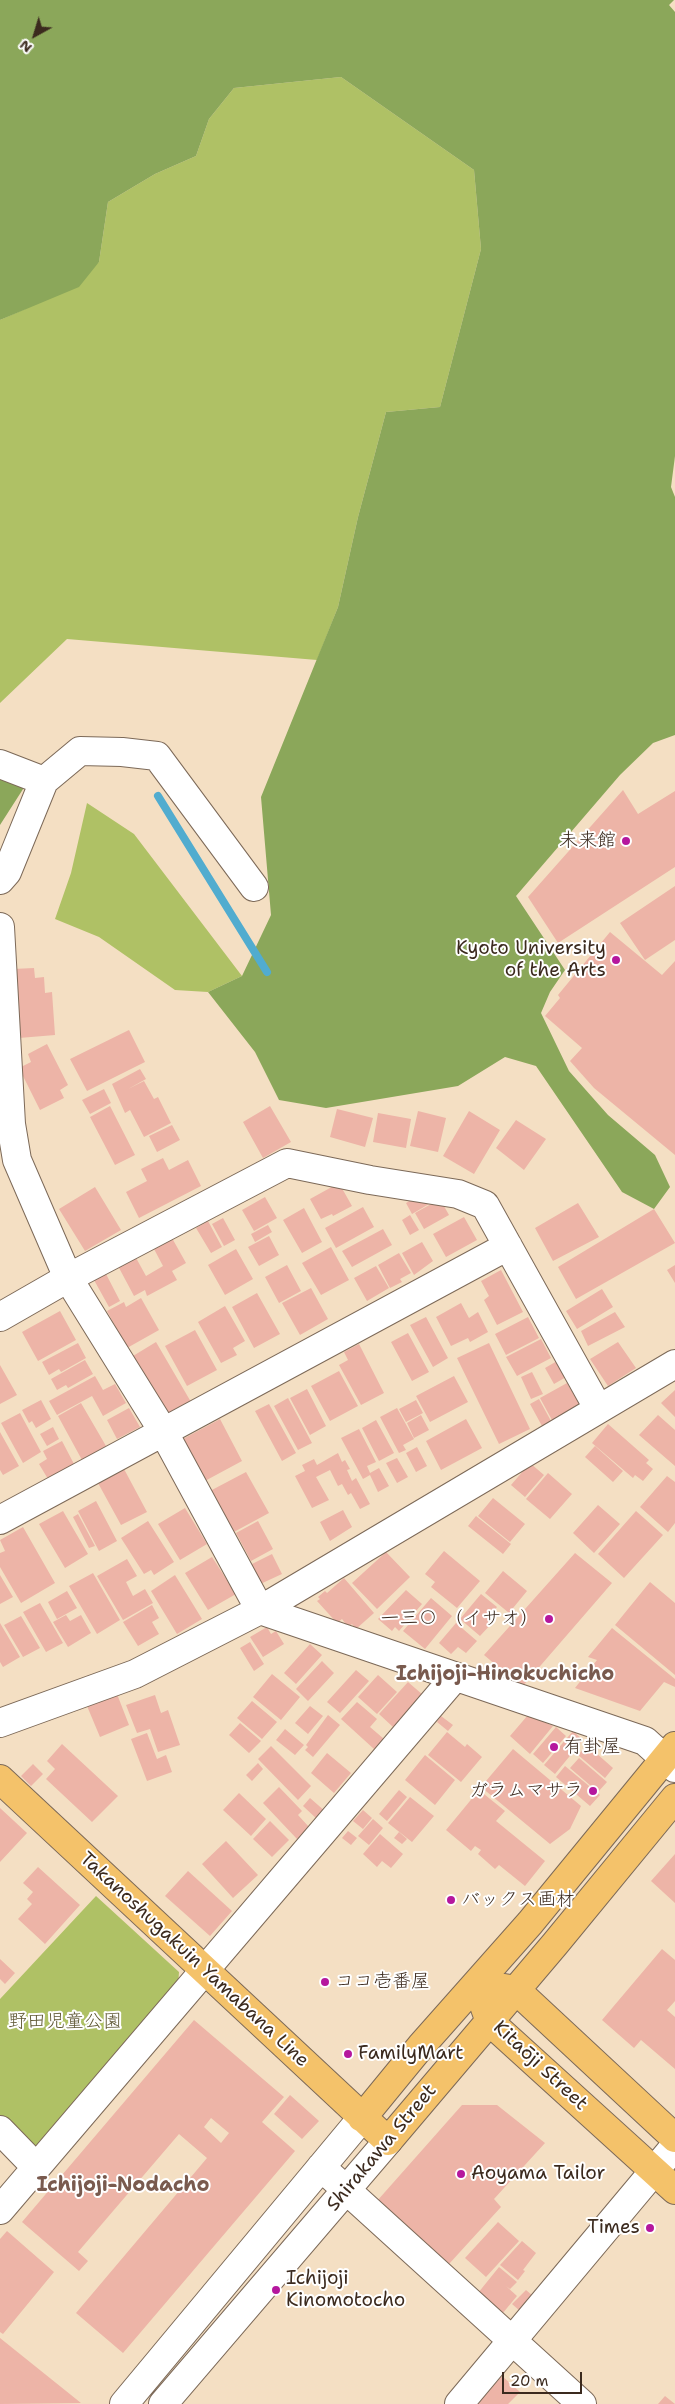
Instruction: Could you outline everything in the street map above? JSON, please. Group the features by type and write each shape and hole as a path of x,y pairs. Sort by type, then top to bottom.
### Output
{"main road":[{"name":"Shirakawa Street","path":"362,2118 671,1758"},
{"name":"Takanoshugakuin Yamabana Line","path":"0,1779 388,2141"},
{"name":"Shirakawa Street","path":"388,2141 490,2022 675,1798"},
{"name":"Kitaōji Street","path":"675,2138 516,1990 476,1983 490,2022 675,2190"}],"street":[{"path":"0,880 7,872 44,780 80,751 122,752 157,756 254,887"},
{"path":"0,764 44,780"},
{"path":"0,927 11,1124 17,1160 68,1278 163,1431 260,1610 645,1741 671,1758"},
{"path":"0,1317 68,1278 287,1163 370,1180 458,1194 484,1205 598,1408"},
{"path":"0,1520 508,1246"},
{"path":"0,1723 135,1674 260,1610 675,1364"},
{"path":"0,2210 35,2166 455,1677"},
{"name":"Shirakawa Street","path":"124,2404 362,2118"},
{"path":"0,2130 35,2166"},
{"name":"Shirakawa Street","path":"163,2404 388,2141"},
{"path":"459,2404 675,2146"},
{"path":"321,2168 582,2404"}],"green space":[{"path":"0,0 674,0 669,5 675,12 675,456 671,487 675,497 675,735 653,743 620,775 516,896 565,970 550,992 541,1013 569,1071 608,1115 655,1155 670,1187 654,1209 622,1192 536,1066 505,1057 458,1086 326,1108 279,1100 255,1052 208,992 242,976 271,915 261,797 338,607 358,517 386,412 440,407 481,249 474,170 341,77 234,88 209,119 196,156 155,174 108,202 99,262 79,287 0,320"},
{"path":"341,77 474,170 481,249 440,407 386,412 358,517 338,607 317,660 67,639 0,703 0,320 25,309 99,262 108,202 155,174 196,156 209,119 234,88"},
{"path":"0,779 25,786 0,825"},
{"path":"87,803 134,834 242,976 208,992 175,990 99,937 55,919 71,873"},
{"name":"野田児童公園","path":"96,1896 179,1972 178,1986 44,2144 27,2146 0,2117 0,1999"}],"building":[{"name":"未来館","path":"623,790 638,814 675,791 675,867 558,943 528,897"},
{"path":"675,886 675,940 645,960 620,923"},
{"path":"610,932 662,975 675,961 675,1155 594,1088 570,1061 582,1048 545,1016 560,998 558,995"},
{"path":"34,968 35,978 44,977 45,993 52,992 55,1035 19,1038 13,969"},
{"path":"129,1030 145,1062 87,1091 70,1059"},
{"path":"47,1044 68,1085 60,1090 64,1098 40,1110 19,1068 31,1062 28,1054"},
{"path":"140,1069 146,1079 128,1089 144,1081 154,1099 158,1097 171,1123 144,1137 130,1110 125,1113 112,1084"},
{"path":"104,1089 111,1103 90,1114 82,1100"},
{"path":"110,1106 135,1155 115,1165 90,1117"},
{"path":"270,1106 291,1142 263,1158 243,1122"},
{"path":"337,1109 373,1118 365,1147 330,1137"},
{"path":"418,1111 446,1118 438,1152 410,1146"},
{"path":"469,1111 500,1130 474,1174 443,1156"},
{"path":"378,1113 411,1119 406,1148 373,1142"},
{"path":"516,1120 546,1139 524,1170 496,1148"},
{"path":"172,1125 180,1140 157,1152 149,1136"},
{"path":"163,1158 169,1170 188,1160 201,1186 139,1218 126,1192 147,1181 141,1169"},
{"path":"339,1183 352,1206 333,1216 332,1214 321,1219 310,1199"},
{"path":"95,1187 121,1230 85,1251 59,1209"},
{"path":"423,1193 429,1204 412,1214 406,1203"},
{"path":"265,1197 277,1218 254,1231 242,1210"},
{"path":"440,1199 449,1215 424,1229 415,1213"},
{"path":"578,1203 599,1237 553,1261 535,1228"},
{"path":"363,1207 374,1227 336,1248 325,1228"},
{"path":"304,1208 322,1242 302,1253 283,1220"},
{"path":"654,1209 675,1243 576,1299 558,1267"},
{"path":"410,1215 419,1230 410,1235 402,1220"},
{"path":"464,1217 477,1240 446,1257 433,1234"},
{"path":"223,1218 235,1240 224,1246 212,1224"},
{"path":"208,1221 222,1247 211,1253 196,1228"},
{"path":"268,1225 272,1232 255,1242 251,1234"},
{"path":"383,1229 392,1245 352,1267 342,1251"},
{"path":"269,1236 279,1255 259,1266 248,1247"},
{"path":"172,1238 186,1263 172,1271 177,1280 147,1296 145,1290 134,1296 118,1266 135,1256 146,1276 163,1266 154,1249"},
{"path":"422,1242 433,1261 414,1275 402,1253"},
{"path":"331,1247 349,1280 321,1295 302,1263"},
{"path":"236,1249 253,1279 225,1295 208,1265"},
{"path":"399,1253 411,1273 400,1279 402,1282 390,1288 378,1265"},
{"path":"287,1265 301,1291 279,1303 265,1277"},
{"path":"675,1265 675,1283 667,1270"},
{"path":"376,1266 389,1288 367,1301 354,1278"},
{"path":"501,1270 523,1312 497,1325 484,1300 489,1296 481,1281"},
{"path":"106,1274 120,1301 109,1307 94,1280"},
{"path":"311,1288 328,1319 300,1335 282,1303"},
{"path":"602,1289 613,1307 577,1329 566,1311"},
{"path":"257,1293 280,1334 254,1348 232,1307"},
{"path":"141,1298 159,1330 127,1348 107,1311 124,1302 126,1307"},
{"path":"461,1303 469,1318 478,1312 488,1332 470,1342 468,1338 451,1346 436,1317"},
{"path":"225,1306 245,1341 233,1348 237,1355 221,1363 198,1322"},
{"path":"60,1311 76,1340 38,1361 22,1332"},
{"path":"615,1312 625,1327 588,1346 581,1331"},
{"path":"426,1317 448,1358 433,1367 410,1325"},
{"path":"528,1317 539,1338 506,1355 495,1334"},
{"path":"195,1330 217,1370 187,1386 165,1346"},
{"path":"408,1333 429,1372 412,1381 391,1342"},
{"path":"541,1339 551,1358 517,1376 506,1357"},
{"path":"156,1342 191,1402 167,1415 133,1356"},
{"path":"618,1342 636,1368 608,1386 590,1359"},
{"path":"78,1343 86,1358 61,1372 59,1369 49,1375 42,1362"},
{"path":"489,1343 530,1429 499,1444 457,1358"},
{"path":"359,1344 384,1393 361,1405 339,1365 348,1360 344,1352"},
{"path":"564,1357 573,1373 554,1384 545,1368"},
{"path":"85,1360 93,1374 68,1388 66,1385 57,1390 51,1379"},
{"path":"0,1365 17,1395 0,1404"},
{"path":"339,1371 358,1406 330,1421 311,1386"},
{"path":"532,1372 543,1394 531,1399 521,1377"},
{"path":"95,1376 103,1390 115,1384 126,1403 103,1416 92,1396 57,1415 49,1401"},
{"path":"454,1376 468,1402 430,1422 416,1396"},
{"path":"567,1383 580,1405 552,1420 540,1398"},
{"path":"307,1389 326,1426 310,1435 290,1398"},
{"path":"675,1390 675,1417 661,1403"},
{"path":"288,1398 312,1443 298,1450 274,1406"},
{"path":"539,1399 551,1421 542,1426 530,1404"},
{"path":"41,1400 51,1419 36,1428 32,1421 29,1423 22,1410"},
{"path":"416,1400 423,1413 406,1422 399,1409"},
{"path":"81,1403 106,1446 82,1460 58,1416"},
{"path":"269,1404 296,1453 282,1461 255,1411"},
{"path":"129,1408 140,1427 117,1439 107,1420"},
{"path":"397,1408 414,1439 403,1445 406,1450 399,1453 380,1417"},
{"path":"20,1413 41,1452 23,1463 1,1423"},
{"path":"421,1415 429,1430 414,1438 407,1423"},
{"path":"658,1415 675,1430 675,1466 639,1435"},
{"path":"220,1419 242,1461 203,1482 181,1440"},
{"path":"466,1419 482,1448 441,1470 426,1441"},
{"path":"376,1420 394,1453 379,1461 362,1428"},
{"path":"608,1424 649,1460 646,1463 653,1469 643,1481 635,1475 633,1478 592,1443"},
{"path":"53,1427 59,1439 47,1446 40,1434"},
{"path":"359,1429 376,1462 367,1466 370,1473 379,1468 389,1486 378,1492 370,1475 363,1479 341,1438"},
{"path":"0,1432 19,1466 3,1475 0,1470"},
{"path":"62,1441 74,1464 48,1479 39,1464 47,1459 43,1451"},
{"path":"595,1446 623,1471 613,1482 585,1457"},
{"path":"417,1447 427,1466 416,1472 406,1453"},
{"path":"338,1453 342,1462 345,1460 350,1469 347,1470 352,1481 356,1478 370,1504 360,1509 351,1493 348,1495 342,1484 338,1486 330,1470 316,1477 329,1500 312,1508 295,1476 305,1471 302,1465 314,1459 317,1465"},
{"path":"397,1458 408,1477 397,1483 386,1463"},
{"path":"530,1463 544,1475 525,1497 511,1485"},
{"path":"124,1469 147,1512 121,1525 98,1483"},
{"path":"246,1472 269,1513 232,1533 210,1491"},
{"path":"548,1473 572,1494 550,1519 526,1499"},
{"path":"667,1476 675,1482 675,1523 668,1532 640,1507"},
{"path":"493,1498 525,1524 510,1542 478,1516"},
{"path":"96,1501 117,1541 99,1551 78,1511"},
{"path":"598,1505 620,1524 594,1553 573,1533"},
{"path":"185,1508 207,1544 180,1560 158,1524"},
{"path":"343,1510 352,1527 330,1541 320,1522"},
{"path":"63,1511 88,1554 65,1568 39,1524"},
{"path":"636,1511 663,1535 624,1578 598,1554"},
{"path":"78,1514 95,1546 89,1548 73,1517"},
{"path":"476,1516 511,1544 503,1554 468,1526"},
{"path":"148,1521 174,1562 154,1575 151,1570 144,1574 121,1538"},
{"path":"258,1521 273,1549 251,1561 236,1533"},
{"path":"23,1527 55,1583 21,1603 0,1567 0,1553 5,1551 0,1540"},
{"path":"444,1551 480,1581 457,1608 431,1587 435,1582 425,1574"},
{"path":"386,1552 410,1577 377,1609 352,1583"},
{"name":"一三〇 （イサオ）","path":"575,1553 612,1583 522,1687 484,1655"},
{"path":"272,1554 282,1574 256,1586 246,1567"},
{"path":"212,1557 236,1594 208,1610 185,1573"},
{"path":"127,1559 137,1576 126,1582 133,1596 145,1589 153,1603 123,1620 97,1576"},
{"path":"503,1571 527,1591 509,1613 485,1593"},
{"path":"93,1573 120,1620 97,1634 69,1586"},
{"path":"0,1575 13,1597 0,1604"},
{"path":"175,1575 202,1619 177,1634 151,1591"},
{"path":"344,1578 374,1613 356,1629 352,1624 348,1627 342,1619 337,1623 317,1601 320,1599 318,1597 325,1591 327,1593"},
{"path":"650,1582 675,1603 675,1675 615,1625"},
{"path":"406,1590 422,1604 399,1631 395,1627 392,1631 378,1619"},
{"path":"67,1591 77,1608 57,1619 48,1602"},
{"path":"481,1594 497,1607 488,1618 493,1622 480,1636 460,1619"},
{"path":"431,1598 452,1616 425,1649 403,1631"},
{"path":"40,1603 63,1643 46,1652 23,1612"},
{"path":"152,1605 159,1618 152,1622 159,1634 138,1646 123,1622"},
{"path":"66,1615 70,1621 81,1615 91,1633 68,1647 53,1622"},
{"path":"21,1616 40,1648 23,1657 4,1625"},
{"path":"0,1623 20,1657 3,1667 0,1662"},
{"path":"456,1623 477,1641 466,1653 458,1647 451,1654 439,1643"},
{"path":"267,1627 271,1634 276,1631 284,1644 263,1657 250,1637"},
{"path":"612,1628 675,1679 675,1687 664,1682 640,1711 575,1688 597,1660 588,1657"},
{"path":"250,1642 264,1664 254,1671 240,1648"},
{"path":"310,1644 322,1655 296,1684 284,1673"},
{"path":"322,1661 334,1673 308,1701 296,1689"},
{"path":"356,1670 369,1681 340,1713 327,1702"},
{"path":"272,1674 300,1697 281,1720 253,1697"},
{"path":"378,1675 397,1692 377,1714 358,1697"},
{"path":"408,1682 423,1695 393,1727 379,1714"},
{"path":"117,1694 129,1725 100,1737 87,1706"},
{"path":"155,1695 161,1713 168,1710 180,1745 158,1752 150,1729 137,1733 126,1705"},
{"path":"252,1701 277,1722 262,1739 237,1718"},
{"path":"357,1702 377,1719 370,1727 384,1739 374,1749 341,1719"},
{"path":"310,1706 323,1716 308,1734 295,1723"},
{"path":"328,1715 340,1725 313,1757 305,1750 308,1747 306,1745"},
{"path":"528,1715 553,1726 530,1754 510,1736"},
{"path":"441,1716 453,1725 448,1731 437,1722"},
{"path":"240,1723 261,1741 249,1753 229,1735"},
{"path":"556,1727 566,1736 543,1763 533,1754"},
{"path":"285,1729 304,1745 295,1755 276,1740"},
{"path":"573,1731 583,1740 555,1774 544,1765"},
{"path":"447,1732 465,1747 467,1744 482,1757 461,1782 428,1755"},
{"path":"147,1733 157,1759 166,1755 172,1772 147,1781 131,1739"},
{"path":"62,1744 118,1796 92,1822 46,1779 55,1769 47,1761"},
{"path":"587,1745 613,1768 605,1778 578,1755"},
{"path":"271,1746 311,1786 298,1800 258,1759"},
{"path":"513,1749 581,1806 570,1829 550,1844 481,1787"},
{"path":"327,1753 351,1773 334,1793 311,1773"},
{"path":"425,1755 455,1780 435,1805 405,1780"},
{"path":"579,1758 607,1782 598,1792 570,1768"},
{"path":"258,1763 263,1769 252,1781 246,1775"},
{"path":"33,1764 43,1774 31,1786 21,1776"},
{"path":"565,1766 600,1795 590,1806 556,1777"},
{"path":"279,1787 302,1811 298,1815 309,1827 297,1839 263,1803"},
{"path":"399,1790 407,1797 387,1821 379,1814"},
{"path":"479,1790 505,1811 496,1821 545,1861 525,1886 499,1865 495,1869 478,1854 481,1850 475,1846 471,1851 446,1830"},
{"path":"239,1793 266,1819 251,1836 223,1810"},
{"path":"410,1797 434,1816 412,1842 388,1823"},
{"path":"310,1798 326,1812 318,1820 303,1806"},
{"path":"0,1808 27,1833 0,1862"},
{"path":"363,1810 372,1818 363,1829 353,1821"},
{"path":"373,1819 383,1828 369,1845 358,1836"},
{"path":"270,1821 289,1840 272,1857 253,1839"},
{"path":"348,1831 357,1838 351,1845 342,1838"},
{"path":"399,1832 407,1839 402,1844 394,1838"},
{"path":"380,1834 403,1854 391,1868 382,1861 377,1867 363,1854"},
{"path":"226,1841 258,1875 233,1898 202,1864"},
{"path":"675,1854 675,1903 651,1881"},
{"path":"38,1867 80,1905 45,1944 18,1919 32,1904 27,1899 33,1892 23,1883"},
{"path":"188,1871 232,1911 210,1936 165,1896"},
{"path":"662,1949 675,1960 675,2001 667,2010 675,2017 675,2069 641,2040 634,2048 602,2020"},
{"path":"0,1959 15,1973 5,1984 0,1979"},
{"path":"194,2020 284,2097 262,2122 295,2151 123,2353 76,2313 207,2158 179,2134 78,2252 88,2261 79,2271 22,2222","holes":["211,2118 229,2133 221,2143 204,2127"]},
{"path":"290,2095 319,2121 302,2139 274,2114"},
{"path":"462,2105 497,2105 545,2143 494,2199 501,2207 449,2264 377,2201"},
{"path":"498,2222 519,2241 486,2277 465,2258"},
{"path":"7,2231 54,2272 3,2334 0,2332 0,2239"},
{"path":"522,2241 536,2253 518,2280 500,2265"},
{"path":"499,2267 517,2282 510,2289 506,2286 517,2296 502,2314 478,2293"},
{"path":"526,2290 533,2296 520,2311 512,2304"},
{"path":"0,2338 81,2403 0,2404"},
{"path":"502,2376 520,2392 508,2404 477,2404"},
{"path":"665,2396 675,2404 658,2404"}],"waterway":[{"path":"158,796 267,972"}],"place":[{"name":"未来館","path":"626,841"},
{"name":"Kyoto University of the Arts","path":"616,960"},
{"name":"一三〇 （イサオ）","path":"549,1619"},
{"name":"有卦屋","path":"554,1747"},
{"name":"ガラムマサラ","path":"593,1791"},
{"name":"バックス画材","path":"451,1900"},
{"name":"ココ壱番屋","path":"325,1982"},
{"name":"FamilyMart","path":"348,2054"},
{"name":"Aoyama Tailor","path":"461,2174"},
{"name":"Times","path":"650,2228"},
{"name":"Ichijoji Kinomotocho","path":"276,2290"}],"district":[{"name":"Ichijoji-Hinokuchicho","path":"505,1675"},
{"name":"Ichijoji-Nodacho","path":"123,2186"}]}
